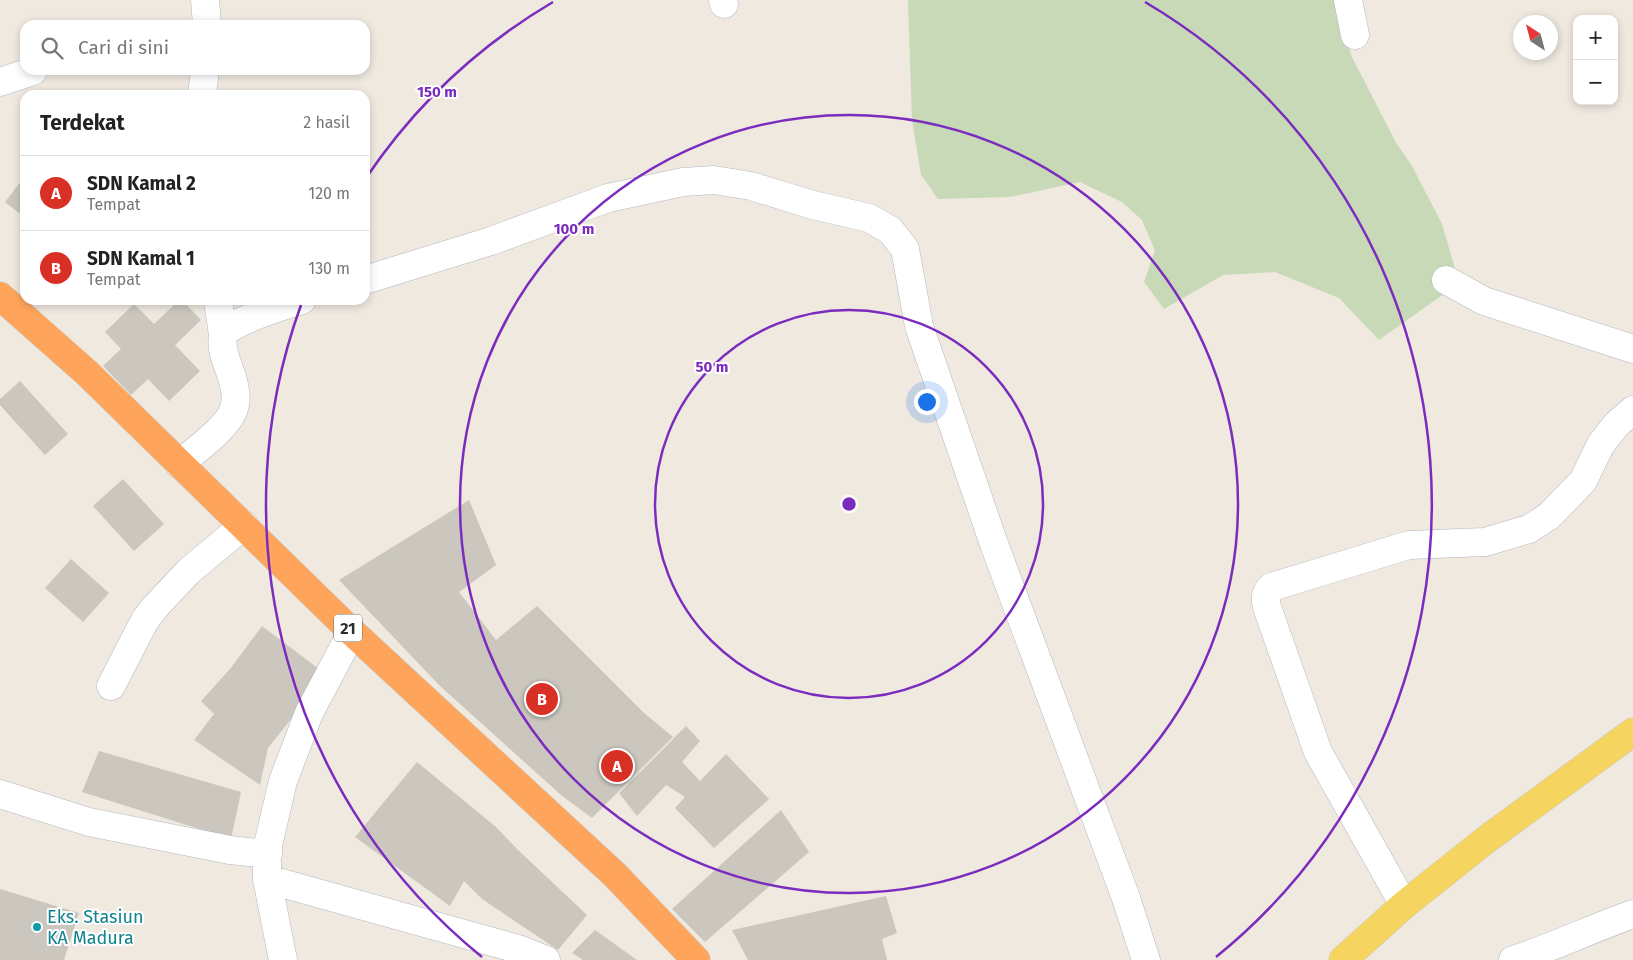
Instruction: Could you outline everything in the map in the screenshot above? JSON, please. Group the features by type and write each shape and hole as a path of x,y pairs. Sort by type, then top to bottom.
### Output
{"highway":[{"name":"21","path":"0,296 87,373 352,632 616,875 686,957"}],"main road":[{"path":"1343,960 1404,905 1487,839 1633,732"}],"street":[{"path":"205,0 207,20"},
{"path":"1348,0 1355,35"},
{"path":"0,82 21,75"},
{"path":"203,90 204,75"},
{"path":"370,278 491,242 608,198 683,182 714,180 751,186 813,205 869,218 890,230 905,249 919,326 994,544 1126,898 1146,960"},
{"path":"1446,280 1484,301 1633,349"},
{"path":"179,464 218,432 233,411 237,394 222,346 223,335 219,305"},
{"path":"223,335 228,329 238,323 286,305"},
{"path":"1404,905 1318,752 1265,601 1267,591 1272,587 1409,545 1486,542 1529,529 1550,516 1583,481 1601,444 1617,424 1633,410"},
{"path":"111,686 145,620 156,606 189,571 244,525"},
{"path":"282,960 267,867 268,845 283,781 309,713 352,632"},
{"path":"0,794 89,822 230,850 267,867 546,960"},
{"path":"1513,960 1546,949 1595,927 1633,914"}],"green space":[{"path":"908,0 1337,0 1351,55 1395,141 1412,166 1442,224 1454,265 1455,286 1379,340 1339,298 1275,272 1223,275 1164,309 1144,282 1155,251 1142,220 1122,202 1080,182 1010,197 938,199 921,175 912,120"}],"building":[{"path":"20,182 20,214 5,202"},
{"path":"133,305 154,324 174,305 187,305 201,320 175,345 200,371 169,401 148,379 131,395 103,366 121,349 105,332"},
{"path":"20,381 68,434 45,455 0,405 0,399"},
{"path":"123,479 164,524 134,551 93,506"},
{"path":"469,500 496,565 459,592 496,640 537,606 643,712 673,737 592,818 561,795 440,686 339,580"},
{"path":"71,559 109,593 83,622 45,588"},
{"path":"262,626 319,669 296,713 268,748 260,785 194,740 214,714 201,701 230,669"},
{"path":"686,726 700,741 682,762 700,781 726,754 769,799 714,848 675,808 685,797 666,785 637,816 619,793"},
{"path":"99,751 241,792 231,839 82,792"},
{"path":"417,762 496,827 587,915 558,950 482,899 464,881 450,906 355,837"},
{"path":"781,810 809,852 705,942 672,909"},
{"name":"Eks. Stasiun KA Madura","path":"0,889 79,913 64,960 0,960"},
{"path":"886,896 897,933 882,939 887,960 748,960 732,930"},
{"path":"595,930 637,960 583,960 572,953"}],"place":[{"name":"SDN Kamal 1","path":"542,699"},
{"name":"SDN Kamal 2","path":"617,766"},
{"name":"Eks. Stasiun KA Madura","path":"37,927"}]}
